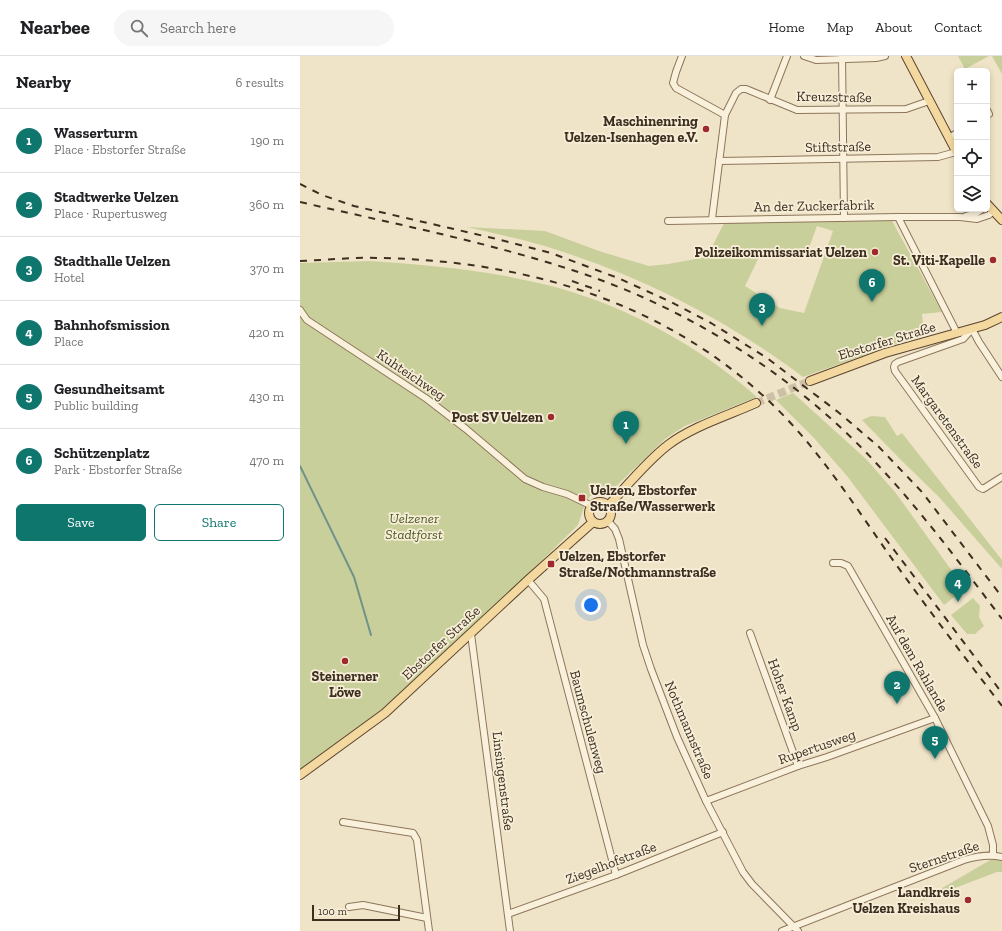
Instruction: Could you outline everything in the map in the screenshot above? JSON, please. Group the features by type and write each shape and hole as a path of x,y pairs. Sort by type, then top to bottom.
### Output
{"main road":[{"path":"906,56 954,147"},
{"path":"990,209 1002,220"},
{"name":"Ebstorfer Straße","path":"810,381 885,353 972,329 1002,317"},
{"path":"608,506 667,445 687,433 756,403"},
{"path":"602,502 608,506 611,513 608,521 601,524 593,522 589,516 592,506 602,502"},
{"name":"Ebstorfer Straße","path":"300,775 385,713 528,580 593,522"}],"street":[{"path":"682,56 673,83 676,88 725,115 712,219"},
{"path":"770,100 787,56"},
{"path":"804,56 816,60 876,58 885,56"},
{"path":"842,58 844,218"},
{"name":"Kreuzstraße","path":"725,115 736,93 741,89 746,89 797,110 906,109 929,101"},
{"path":"949,138 954,135"},
{"name":"Stiftstraße","path":"719,161 938,157 954,153"},
{"name":"An der Zuckerfabrik","path":"668,221 712,219 898,217 960,217 977,219 988,215 993,211"},
{"name":"An der Zuckerfabrik","path":"960,217 978,212"},
{"path":"898,217 957,333"},
{"name":"Kuhteichweg","path":"300,310 307,320 427,400 466,429 525,479 567,494 592,506"},
{"path":"972,329 1002,377"},
{"name":"Ebstorfer Straße","path":"894,367 898,362 962,339 972,329"},
{"name":"Margaretenstraße","path":"894,367 895,371 979,486 983,489 1002,477"},
{"name":"Nothmannstraße","path":"608,521 615,529 619,539 651,670 677,737 706,801 743,872 752,884 796,929"},
{"name":"Auf dem Rahlande","path":"833,563 841,563 848,566 935,718 988,826 993,845 993,855"},
{"name":"Baumschulenweg","path":"528,580 544,599 616,875"},
{"name":"Hoher Kamp","path":"750,633 798,766"},
{"name":"Linsingenstraße","path":"471,634 510,931"},
{"name":"Rupertusweg","path":"706,801 798,766 935,718"},
{"path":"343,822 414,833 418,840 428,931"},
{"name":"Ziegelhofstraße","path":"508,914 616,875 723,832"},
{"name":"Sternstraße","path":"782,931 796,929 964,860 980,855 1002,856"},
{"path":"349,907 363,905 427,918"}],"green space":[{"path":"958,56 989,56 967,68 964,68"},
{"path":"992,56 1002,56 1002,74"},
{"path":"892,221 942,312 922,314 924,334 803,377 742,335 678,299 645,284 576,256 541,245 467,227 545,231 602,252 649,266 707,257 724,223","holes":["817,226 833,231 804,313 780,308 745,286 759,257 808,251"]},
{"name":"Uelzener Stadtforst","path":"370,261 404,263 489,273 559,288 586,297 639,319 689,346 757,397 685,426 665,439 610,492 604,495 590,496 578,525 469,632 369,721 300,770 300,263"},
{"path":"793,393 866,459 895,492 965,589 944,605 847,476 814,438 776,400"},
{"path":"871,416 885,417 897,436 902,433 1002,560 1002,569 939,497 862,420"},
{"path":"973,598 980,606 979,617 984,626 975,634 967,634 951,615"},
{"path":"992,859 1002,861 1002,872 997,872 918,902"}],"waterway":[{"path":"300,466 354,577 371,635"}],"tunnel":[{"path":"756,403 810,381"}],"railway":[{"path":"300,184 322,195 354,206 551,253 618,278 671,302 711,323 767,358 838,412 878,446 922,492 1002,597"},
{"path":"300,202 471,241 572,270 614,285 656,303 697,324 775,373 811,401 845,432 894,482 926,520 1002,619"},
{"path":"300,261 380,258 437,261 492,268 546,280 599,297 649,318 698,345 743,378 785,417 815,451 921,599 1002,706"},
{"path":"572,281 600,291"},
{"path":"885,538 1002,693"}],"place":[{"name":"Maschinenring Uelzen-Isenhagen e.V.","path":"706,129"},
{"name":"Polizeikommissariat Uelzen","path":"875,252"},
{"name":"St. Viti-Kapelle","path":"993,260"},
{"name":"Schützenplatz","path":"872,302"},
{"name":"Stadthalle Uelzen","path":"762,326"},
{"name":"Post SV Uelzen","path":"551,417"},
{"name":"Wasserturm","path":"626,444"},
{"name":"Uelzen, Ebstorfer Straße/Wasserwerk","path":"582,498"},
{"name":"Uelzen, Ebstorfer Straße/Nothmannstraße","path":"551,564"},
{"name":"Bahnhofsmission","path":"958,602"},
{"name":"Steinerner Löwe","path":"345,661"},
{"name":"Stadtwerke Uelzen","path":"897,704"},
{"name":"Gesundheitsamt","path":"935,759"},
{"name":"Landkreis Uelzen Kreishaus","path":"968,900"}]}
